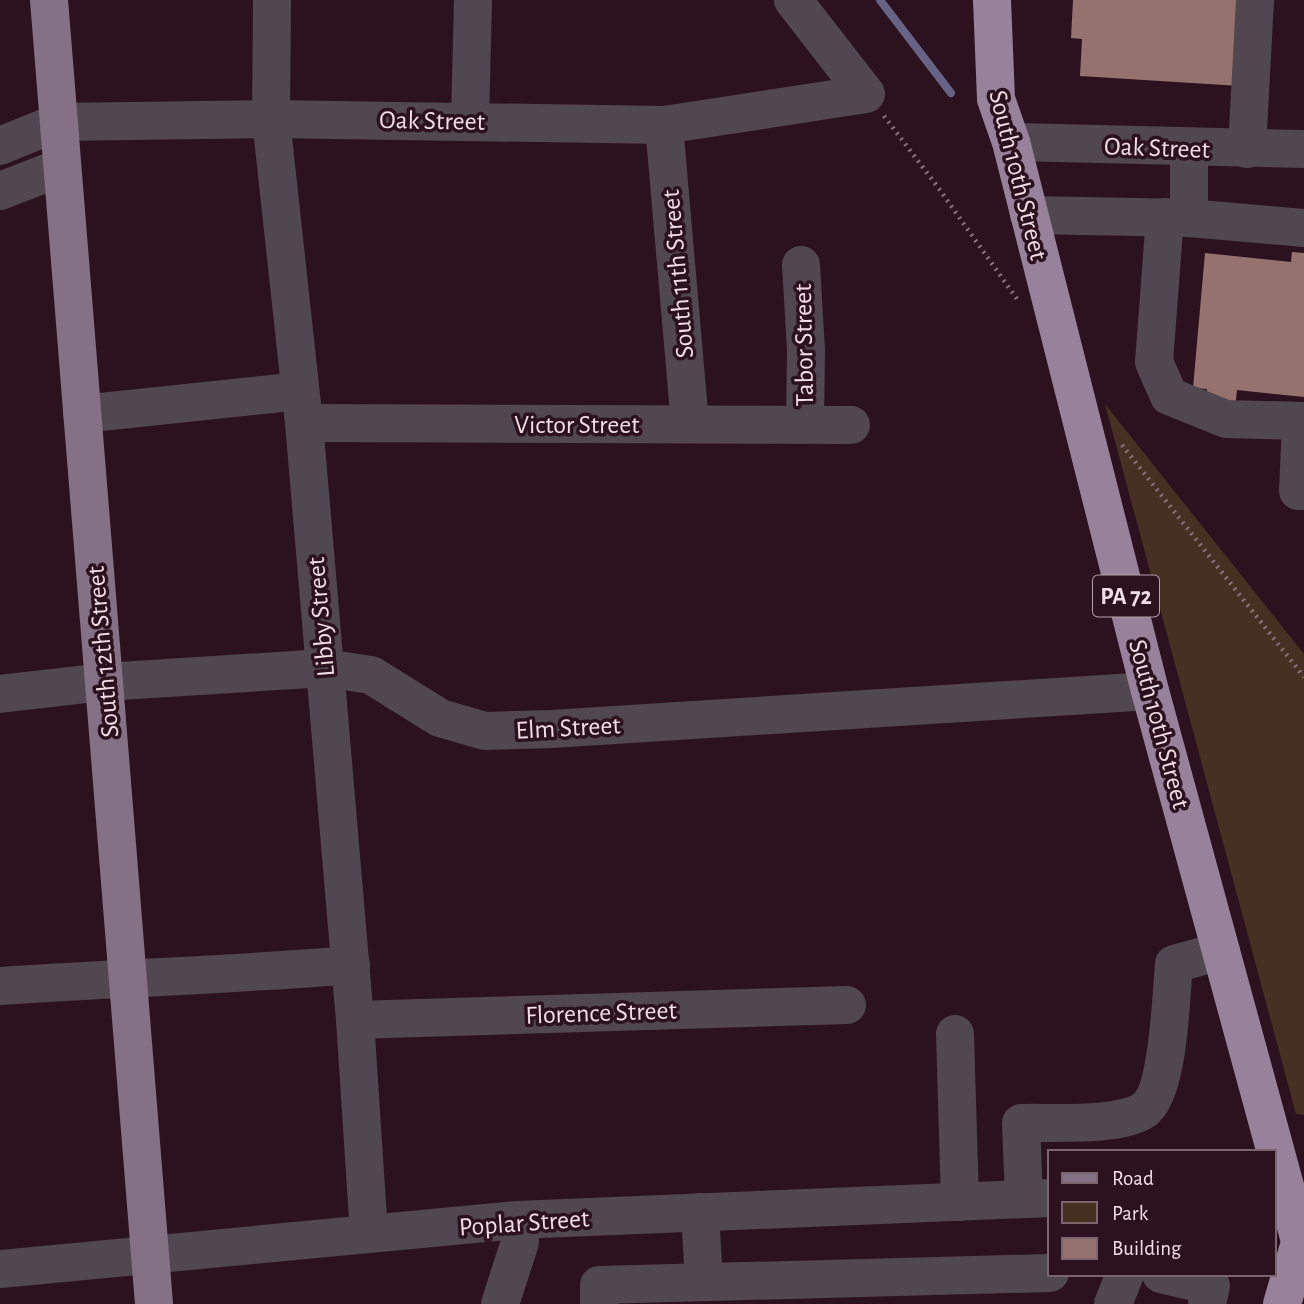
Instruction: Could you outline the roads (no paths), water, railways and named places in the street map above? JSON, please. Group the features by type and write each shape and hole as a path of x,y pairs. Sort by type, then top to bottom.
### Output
{"highway":[{"name":"South 10th Street","path":"992,0 996,99 1011,142 1150,691 1303,1241"},
{"name":"PA 72","path":"1290,1298 1303,1241"}],"main road":[{"name":"South 12th Street","path":"49,0 154,1304"}],"street":[{"name":"Libby Street","path":"272,0 271,119 302,407 325,667 351,965 369,1234"},
{"path":"470,120 473,0"},
{"name":"Oak Street","path":"0,146 59,122 271,119 664,125 866,93 793,0"},
{"path":"1247,149 1255,0"},
{"name":"South 11th Street","path":"664,125 690,424"},
{"name":"Oak Street","path":"1011,142 1304,149"},
{"path":"1189,148 1154,362 1169,396 1203,410 1226,419 1303,421 1298,491 1304,491"},
{"path":"0,191 62,167"},
{"path":"1029,215 1177,217 1304,228"},
{"name":"Tabor Street","path":"801,265 806,350 805,425"},
{"name":"Victor Street","path":"82,414 302,407 690,424 851,425"},
{"name":"Elm Street","path":"0,694 104,682 325,667 372,675 440,718 485,731 1150,691"},
{"path":"1037,1198 1021,1124 1117,1120 1146,1109 1159,1089 1166,1049 1174,964 1221,951"},
{"path":"0,986 128,977 276,972 351,965"},
{"name":"Florence Street","path":"355,1020 847,1005"},
{"path":"955,1034 960,1202"},
{"name":"Poplar Street","path":"0,1269 517,1220 1037,1198"},
{"path":"700,1212 704,1282"},
{"path":"500,1304 520,1242 517,1220"},
{"path":"599,1304 598,1285 1048,1273"},
{"path":"1113,1304 1124,1276"},
{"path":"1169,1276 1211,1286 1207,1304"}],"waterway":[{"path":"880,0 951,93"}]}
